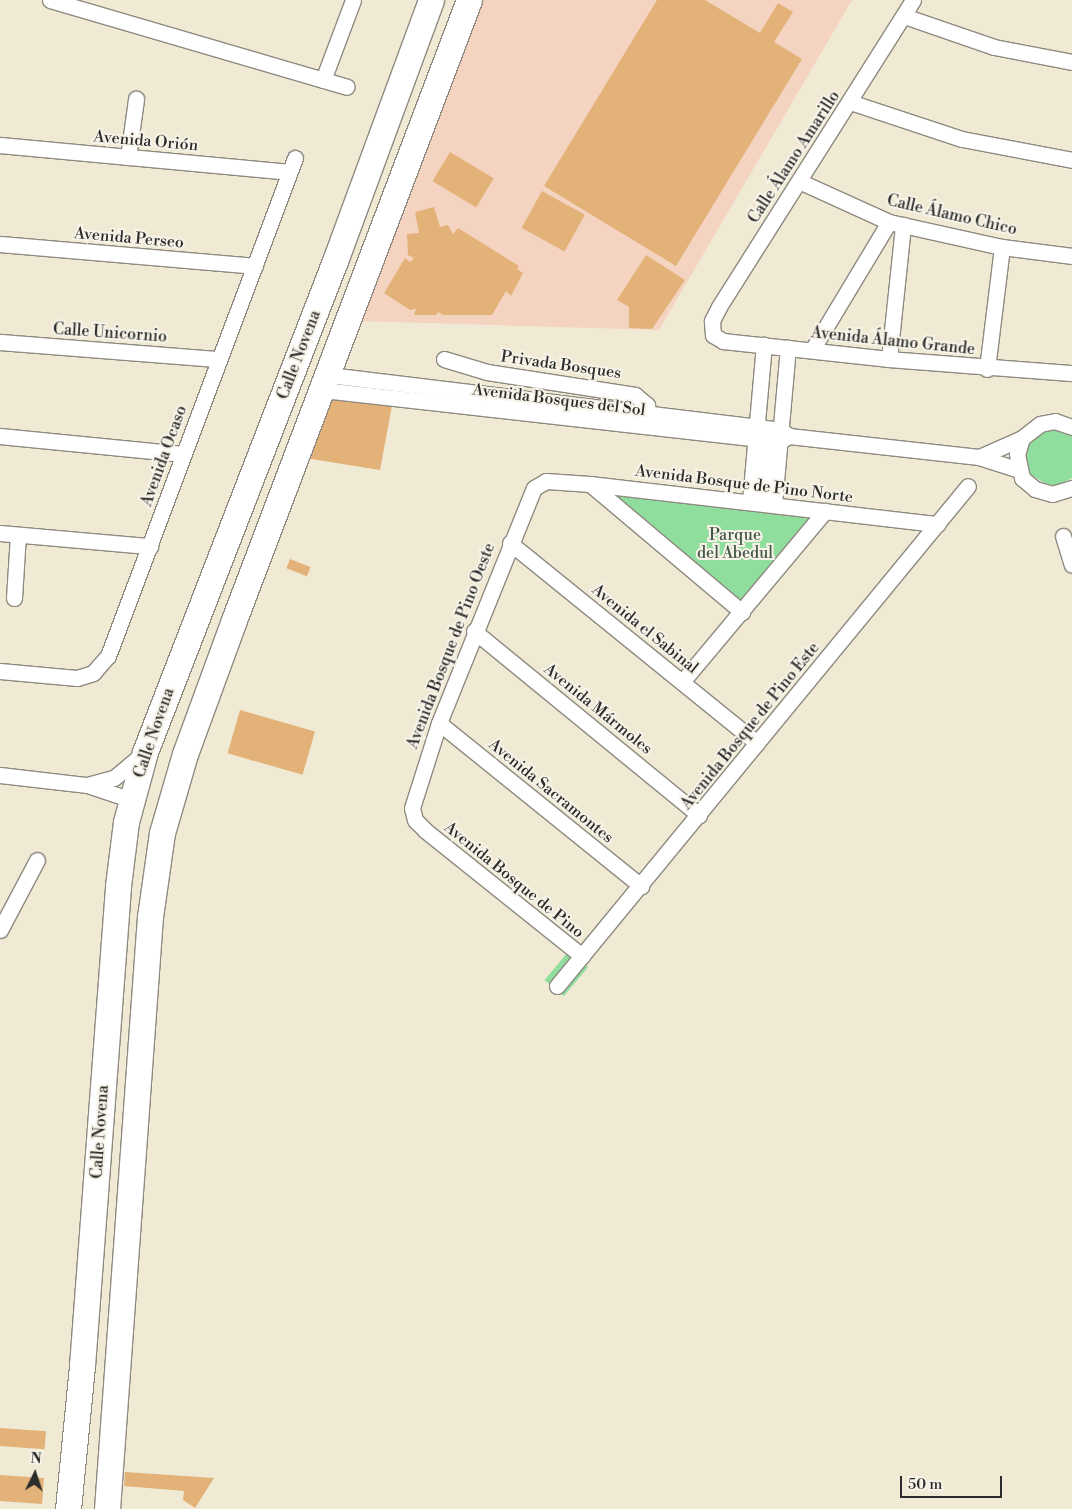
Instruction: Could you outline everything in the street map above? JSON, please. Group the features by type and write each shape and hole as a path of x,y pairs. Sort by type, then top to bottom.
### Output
{"main road":[{"name":"Calle Novena","path":"68,1509 82,1366 121,851 132,800 145,752 335,262 430,0"},
{"name":"Calle Novena","path":"107,1509 150,917 157,854 185,754 469,0"},
{"path":"326,382 314,369 314,341 332,288 335,262"}],"street":[{"path":"50,0 70,3 347,88"},
{"path":"323,80 353,0"},
{"name":"Calle Álamo Amarillo","path":"713,335 712,321 719,307 800,182 913,0"},
{"path":"904,16 994,47 1072,62"},
{"path":"128,157 136,99"},
{"path":"850,102 962,139 1072,160"},
{"name":"Avenida Orión","path":"0,145 128,157 292,165"},
{"name":"Avenida Ocaso","path":"0,671 77,678 101,667 114,643 218,359 292,165"},
{"name":"Calle Álamo Chico","path":"800,182 896,223 1002,246 1072,256"},
{"path":"812,350 896,223"},
{"path":"889,359 896,223"},
{"name":"Avenida Perseo","path":"0,244 255,266"},
{"path":"986,369 1002,246"},
{"name":"Avenida Álamo Grande","path":"713,335 723,341 889,359 986,369 1072,373"},
{"name":"Calle Unicornio","path":"0,342 218,359"},
{"path":"762,502 772,436 764,345"},
{"path":"762,502 788,348"},
{"name":"Privada Bosques","path":"444,358 487,372 628,392 641,397 649,421"},
{"name":"Avenida Bosques del Sol","path":"326,382 772,436 979,457 1019,470"},
{"path":"979,457 1022,438 1033,427 1047,422 1072,427"},
{"path":"0,436 183,454"},
{"path":"1022,438 1017,454 1019,470 1028,484 1043,493 1071,490"},
{"name":"Avenida Bosque de Pino Norte","path":"546,481 762,502 938,524"},
{"name":"Avenida Bosque de Pino Oeste","path":"425,830 416,820 413,799 439,723 530,493 546,481"},
{"path":"590,484 742,612"},
{"name":"Avenida Bosque de Pino Este","path":"557,986 968,486"},
{"path":"682,682 825,511"},
{"path":"0,533 150,546"},
{"path":"14,598 18,535"},
{"path":"1063,536 1071,561"},
{"name":"Avenida el Sabinal","path":"510,543 758,743"},
{"name":"Avenida Mármoles","path":"474,631 699,815"},
{"name":"Avenida Sacramontes","path":"439,723 641,886"},
{"path":"87,785 114,778 145,752"},
{"path":"0,775 87,785 132,800"},
{"name":"Avenida Bosque de Pino","path":"425,830 582,956"},
{"path":"0,930 7,899 36,860"}],"shaded area":[{"path":"484,0 852,0 659,330 359,321"}],"green space":[{"path":"1054,426 1072,433 1072,478 1058,485 1048,485 1031,475 1023,457 1024,448 1035,432"},
{"name":"Parque del Abedul","path":"600,488 818,510 742,605"},
{"path":"569,951 588,967 564,996 545,980"}],"building":[{"path":"657,0 705,0 760,33 778,3 793,12 774,42 802,59 676,266 544,186"},
{"path":"450,152 494,178 476,207 432,181"},
{"path":"542,191 585,215 564,251 522,228"},
{"path":"434,207 440,227 448,225 453,234 458,228 519,266 517,269 523,273 511,296 506,291 492,315 443,315 438,312 436,315 414,315 416,309 410,310 384,293 405,258 410,262 414,258 408,255 407,234 419,233 415,212"},
{"path":"646,255 685,280 652,329 629,328 629,307 617,300"},
{"path":"324,392 393,400 380,470 299,457"},
{"path":"290,559 311,567 307,576 286,568"},
{"path":"240,710 315,731 303,775 228,753"},
{"path":"0,1428 46,1431 45,1449 0,1446"},
{"path":"125,1472 214,1478 195,1508 183,1500 184,1491 124,1486"},
{"path":"0,1475 44,1478 42,1504 0,1501"}]}
